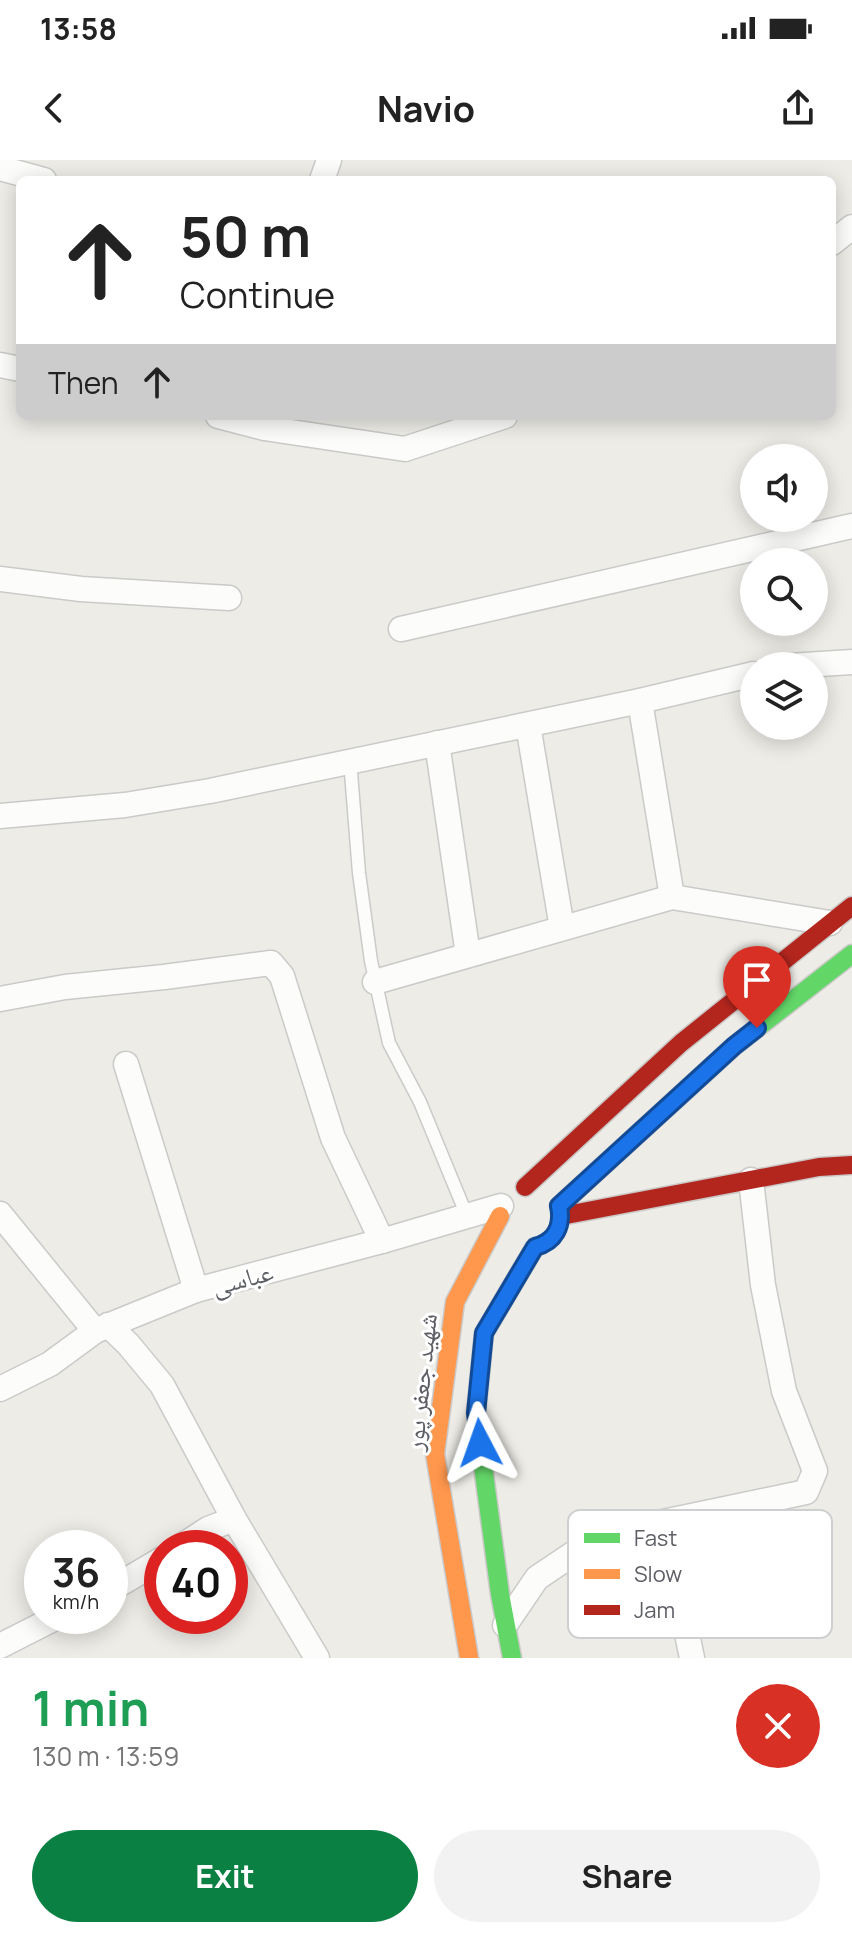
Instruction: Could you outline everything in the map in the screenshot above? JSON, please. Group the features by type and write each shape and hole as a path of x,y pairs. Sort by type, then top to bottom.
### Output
{"street":[{"path":"0,168 29,176"},
{"path":"836,240 852,227"},
{"path":"233,420 264,428 405,449 493,420"},
{"path":"401,629 852,526"},
{"path":"0,579 81,589 229,598"},
{"path":"828,664 852,662"},
{"path":"0,816 125,805 210,791 740,677"},
{"path":"640,701 672,897"},
{"path":"528,725 562,928"},
{"path":"437,743 468,955"},
{"path":"375,982 672,897 830,923"},
{"path":"525,1187 681,1043 852,906"},
{"path":"512,1658 476,1413 484,1333 552,1229 734,1046 852,954"},
{"path":"0,999 65,987 271,963 282,976 333,1138 382,1241"},
{"path":"126,1064 196,1290"},
{"path":"552,1229 545,1190 525,1187 515,1190 501,1211 511,1239 523,1246 552,1229 751,1180 819,1167 852,1165"},
{"path":"720,1510 806,1492 815,1471 784,1391 763,1285 751,1180"},
{"name":"عباسی","path":"0,1389 50,1364 101,1328 196,1290 467,1216 501,1211"},
{"name":"شهید جعفر پور","path":"469,1658 435,1454 455,1302 501,1211"},
{"path":"0,1214 101,1328 128,1344 162,1385 312,1656"},
{"path":"206,1530 234,1519"},
{"path":"505,1625 537,1578 568,1557"},
{"path":"0,1646 24,1634"},
{"path":"688,1638 692,1658"}],"lane":[{"path":"350,760 359,873 375,982 389,1043 420,1102 467,1216"}],"traffic: fast":[{"path":"559,1206 734,1046 852,954"},
{"path":"512,1658 500,1594 476,1413 484,1333 535,1247"}],"traffic: slow":[{"path":"469,1658 435,1454 455,1302 500,1216"}],"traffic: jam":[{"path":"525,1187 681,1043 852,906"},
{"path":"561,1216 819,1167 852,1165"}],"route":[{"path":"480,1443 476,1413 484,1333 535,1247 549,1241 555,1234 561,1216 559,1206 757,1028"}]}
